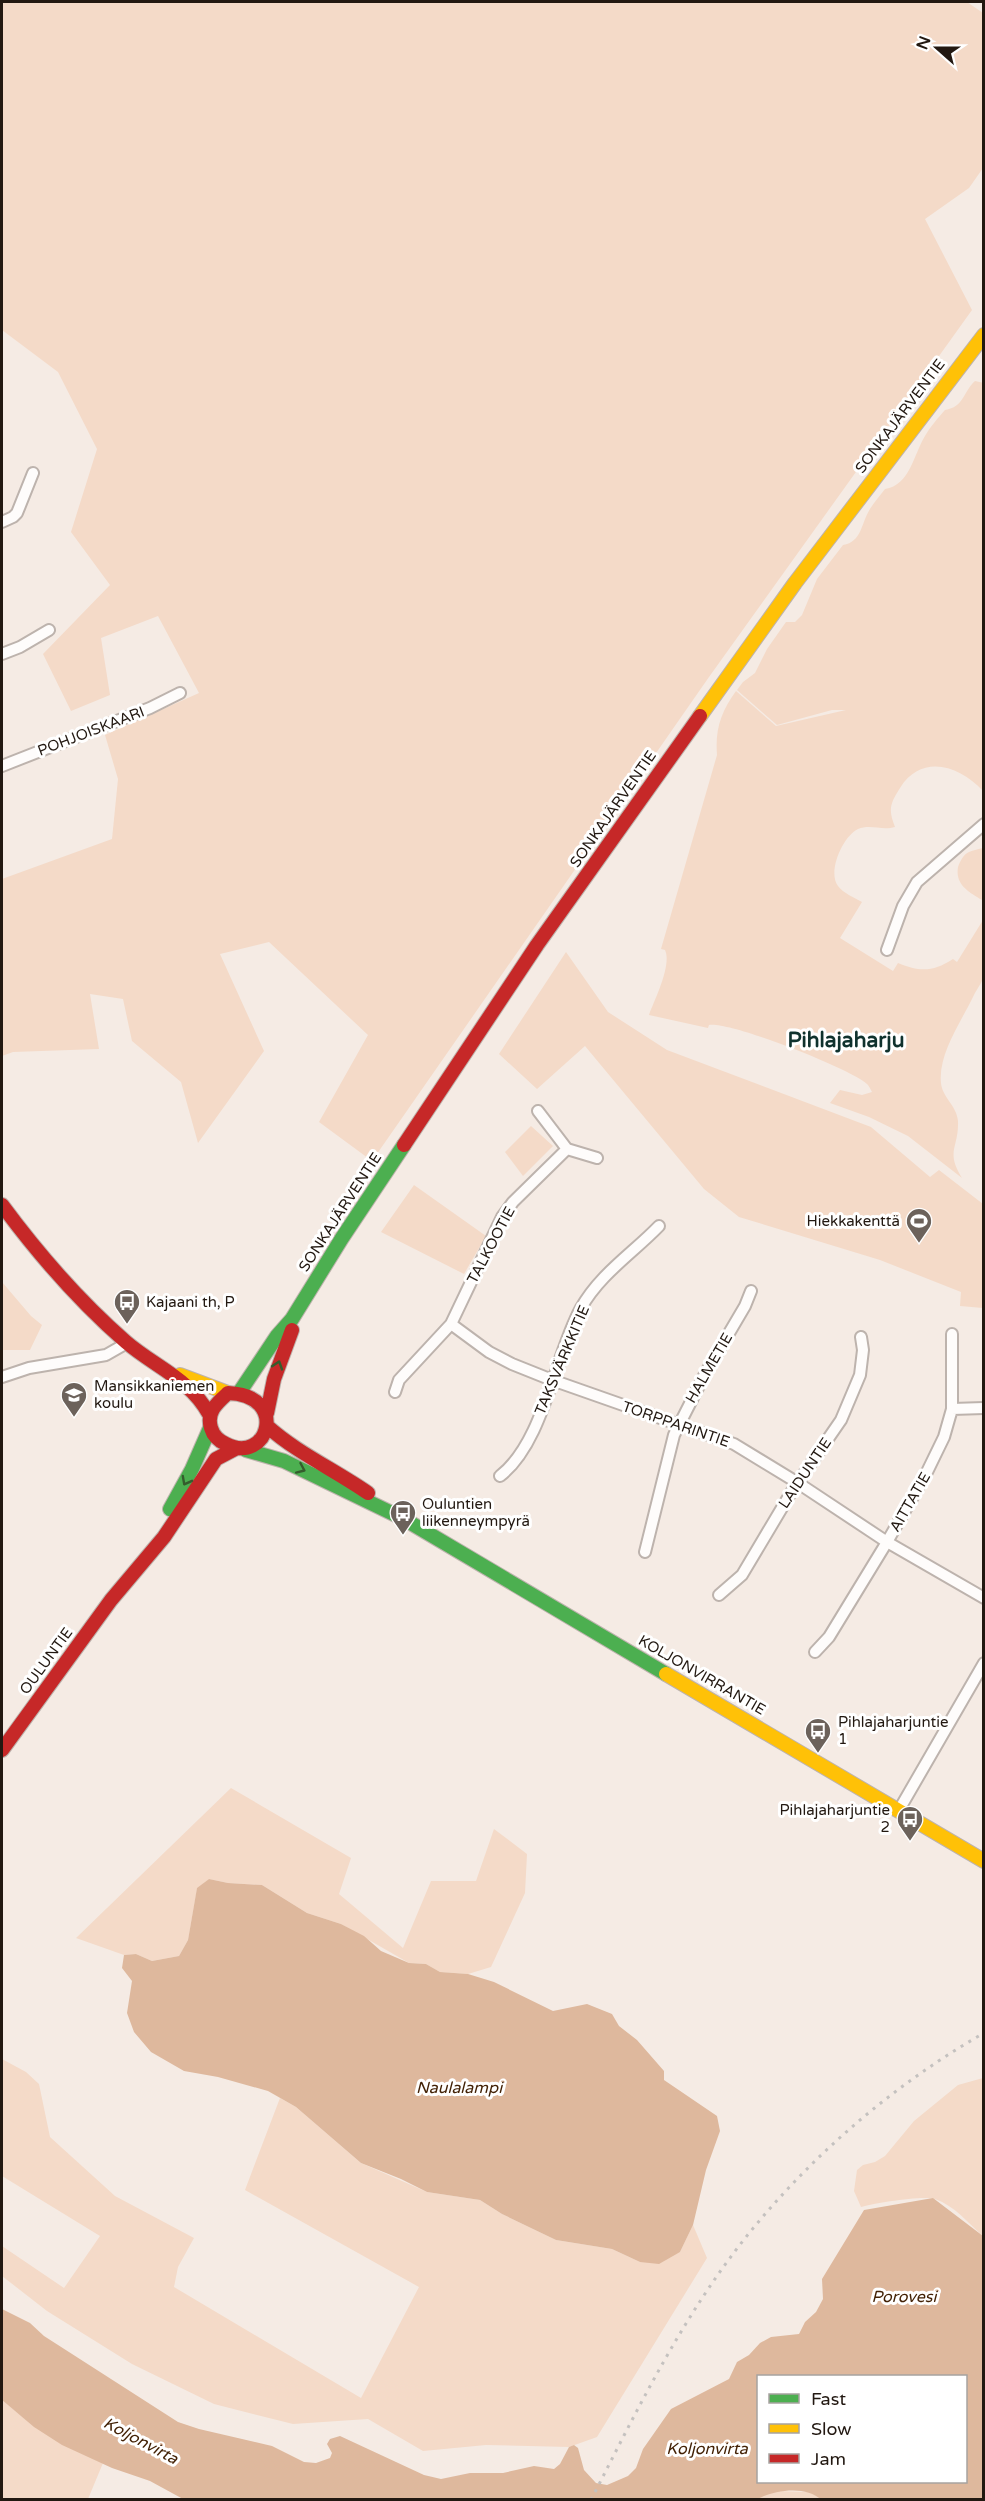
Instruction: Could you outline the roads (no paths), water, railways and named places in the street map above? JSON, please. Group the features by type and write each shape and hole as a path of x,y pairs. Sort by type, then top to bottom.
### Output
{"main road":[{"name":"SONKAJÄRVENTIE","path":"234,1393 260,1366 282,1328 292,1319 342,1238 537,945 795,583 984,335"},
{"path":"2,1205 42,1257 127,1343 164,1368 205,1404 214,1437 223,1444 240,1449 257,1444 264,1436 267,1420 255,1399 164,1368"},
{"name":"SONKAJÄRVENTIE","path":"267,1420 274,1379 292,1330 292,1319"},
{"path":"209,1421 213,1405 234,1393"},
{"name":"KOLJONVIRRANTIE","path":"267,1420 277,1436 341,1474 404,1519"},
{"name":"OULUNTIE","path":"118,1592 129,1571 177,1498 209,1421"},
{"name":"KOLJONVIRRANTIE","path":"240,1449 295,1466 404,1519 984,1861"},
{"name":"OULUNTIE","path":"2,1750 118,1592 164,1537 216,1458 240,1449"}],"street":[{"path":"2,522 17,513 33,473"},
{"path":"2,654 20,647 49,630"},
{"name":"POHJOISKAARI","path":"2,766 150,708 180,693"},
{"path":"887,950 903,906 917,882 984,824"},
{"path":"538,1111 567,1149 597,1158"},
{"name":"TALKOOTIE","path":"395,1392 399,1380 451,1324 502,1217 513,1202 567,1149"},
{"name":"TAKSVÄRKKITIE","path":"500,1476 512,1466 525,1445 575,1321 591,1293 616,1265 660,1226"},
{"name":"HALMETIE","path":"645,1552 679,1424 751,1292"},
{"name":"TORPPARINTIE","path":"451,1324 489,1352 552,1380 734,1444 887,1542 984,1598"},
{"name":"AITTATIE","path":"815,1652 829,1637 937,1454 952,1409 952,1334"},
{"name":"LAIDUNTIE","path":"719,1595 742,1575 798,1483 841,1420 850,1401 862,1363 861,1337"},
{"path":"2,1377 29,1368 113,1353 127,1343"},
{"path":"952,1409 984,1408"},
{"path":"899,1810 984,1663"}],"water":[{"name":"Naulalampi","path":"209,1879 228,1883 262,1885 307,1913 341,1924 364,1936 381,1951 409,1963 426,1964 440,1972 468,1974 494,1982 553,2011 587,2004 612,2014 619,2026 637,2040 664,2071 664,2080 717,2116 720,2131 706,2170 693,2225 680,2252 659,2264 640,2262 612,2249 556,2240 502,2214 480,2200 427,2192 361,2163 296,2107 268,2091 218,2077 184,2071 151,2052 134,2032 127,2013 132,1981 122,1968 124,1955 136,1954 152,1961 179,1956 188,1940 197,1888"},
{"name":"Koljonvirta","path":"933,2198 983,2236 983,2499 821,2500 807,2492 789,2491 771,2494 756,2500 183,2499 150,2481 112,2468 62,2445 34,2427 2,2400 2,2309 30,2323 44,2336 178,2422 272,2446 304,2462 316,2463 330,2458 332,2453 327,2444 330,2439 340,2436 424,2475 441,2479 470,2473 503,2473 534,2466 554,2469 560,2464 569,2447 574,2445 578,2448 584,2470 596,2483 607,2485 628,2476 636,2468 643,2449 671,2409 729,2379 737,2362 749,2355 760,2343 771,2337 799,2334 805,2322 816,2312 823,2299 822,2279 864,2210"}],"railway":[{"path":"591,2500 681,2331 723,2267 771,2207 855,2124 918,2075 984,2033"}],"place":[{"name":"Hiekkakenttä","path":"919,1244"},
{"name":"Kajaani th, P","path":"127,1325"},
{"name":"Mansikkaniemen koulu","path":"74,1418"},
{"name":"Ouluntien liikenneympyrä","path":"403,1536"},
{"name":"Pihlajaharjuntie 1","path":"818,1754"},
{"name":"Pihlajaharjuntie 2","path":"910,1842"}],"district":[{"name":"Pihlajaharju","path":"846,1040"}],"water label":[{"name":"Porovesi","path":"904,2296"}]}
